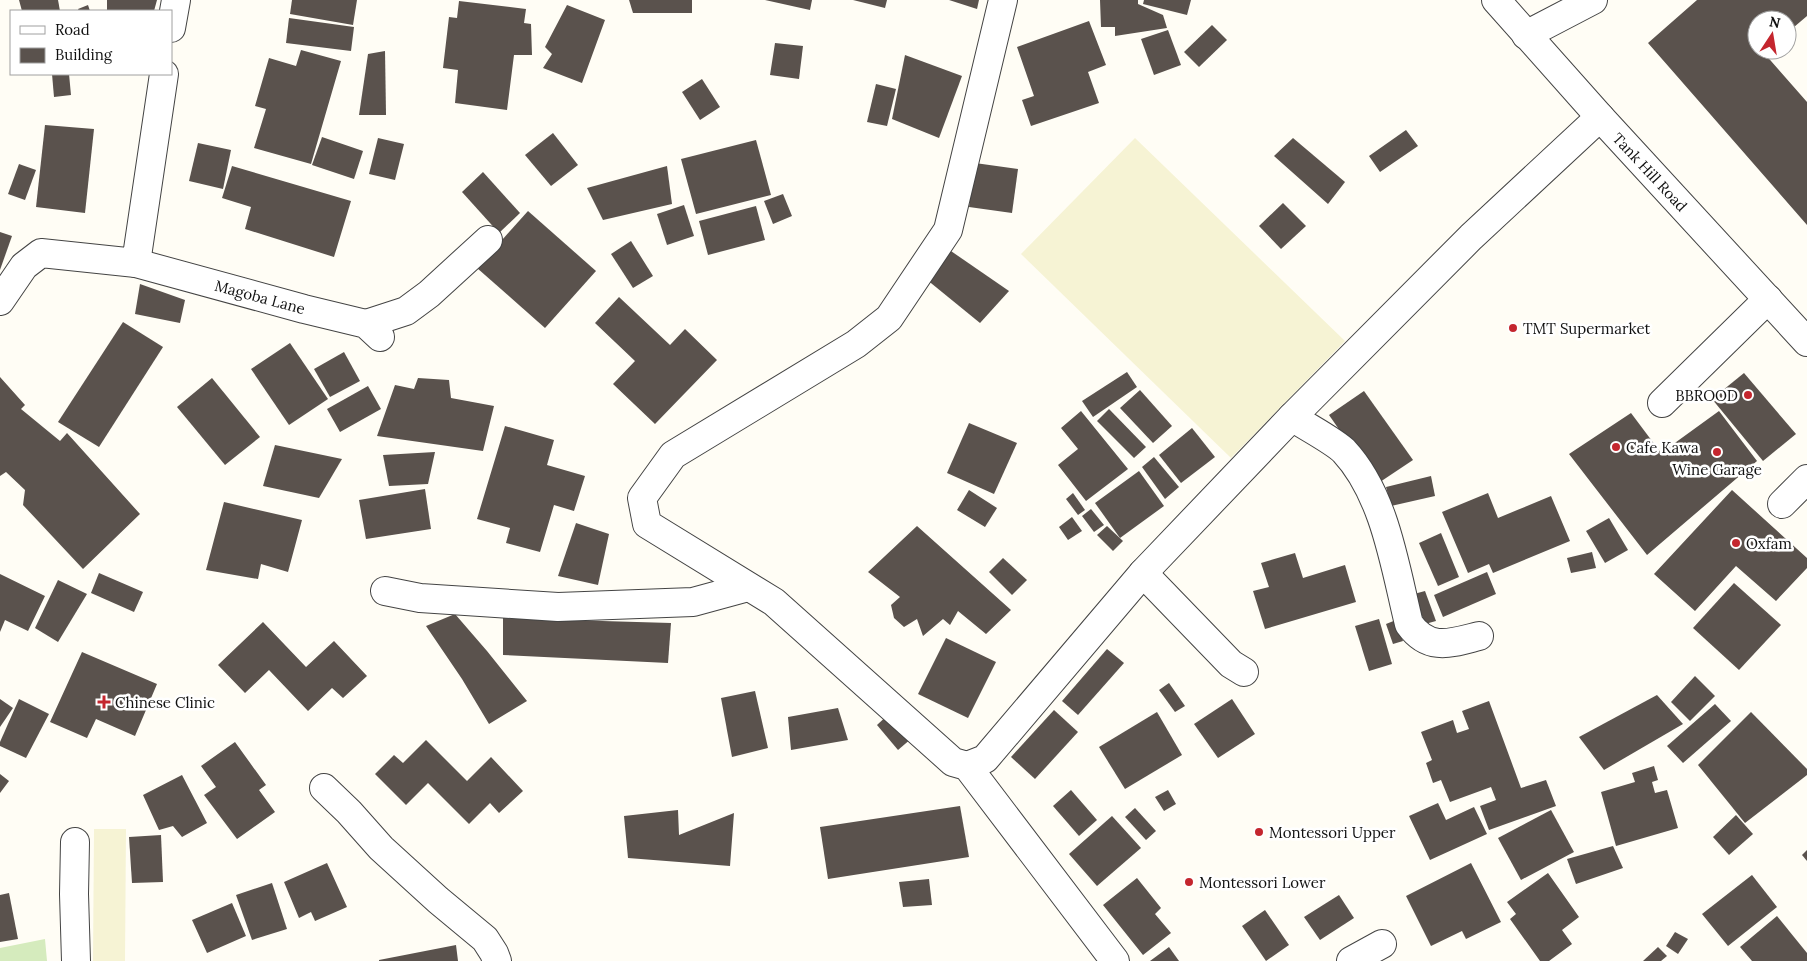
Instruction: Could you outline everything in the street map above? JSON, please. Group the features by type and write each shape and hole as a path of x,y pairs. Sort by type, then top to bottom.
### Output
{"street":[{"path":"172,22 176,0"},
{"path":"1003,0 948,230 889,318 856,344 673,455 642,498 647,524 774,602 953,762 967,766 1115,961"},
{"name":"Tank Hill Road","path":"1496,0 1600,117 1807,342"},
{"path":"1526,35 1593,0"},
{"path":"136,263 164,75"},
{"path":"967,766 984,759 1143,573 1292,418 1471,237 1600,117"},
{"name":"Magoba Lane","path":"0,301 24,266 41,253 136,263 373,330 406,311 429,294 488,240"},
{"path":"1662,403 1768,299"},
{"path":"1292,418 1343,449 1366,481 1381,512 1409,624 1416,634 1427,640 1444,644 1479,636"},
{"path":"1782,504 1807,479"},
{"path":"1143,573 1231,664 1244,672"},
{"path":"385,591 420,598 558,607 693,602 748,587"},
{"path":"324,788 349,812 381,848 438,900 485,939 494,952 497,961"},
{"path":"75,842 76,961"},
{"path":"1351,961 1382,944"}],"shaded area":[{"path":"1135,138 1345,341 1231,458 1021,254"},
{"path":"94,829 126,829 125,961 93,961"}],"green space":[{"path":"45,939 47,961 0,961 0,948"}],"building":[{"path":"19,0 58,0 60,10 22,10"},
{"path":"107,0 157,0 154,10 107,10"},
{"path":"292,0 357,0 353,25 290,14"},
{"path":"629,0 692,0 692,13 633,13"},
{"path":"765,0 812,0 810,10"},
{"path":"853,0 887,0 885,8"},
{"path":"949,0 979,0 977,9"},
{"path":"1100,0 1138,0 1138,4 1163,15 1167,28 1115,36 1115,27 1101,27"},
{"path":"1144,0 1191,0 1187,15 1143,4"},
{"path":"1697,0 1807,0 1807,16 1797,24 1797,10 1747,10 1747,60 1770,60 1807,102 1807,225 1648,43"},
{"path":"459,1 526,9 524,23 531,24 532,55 514,55 507,110 455,103 458,70 443,68 449,17 457,18"},
{"path":"88,5 90,10 78,10"},
{"path":"567,5 605,20 582,83 543,68 552,54 545,47"},
{"path":"289,18 354,27 351,51 286,43"},
{"path":"1089,21 1106,65 1088,72 1099,103 1031,126 1022,100 1034,96 1017,47"},
{"path":"1212,25 1227,40 1199,67 1184,52"},
{"path":"1168,30 1181,65 1154,75 1141,39"},
{"path":"775,43 803,46 799,79 770,75"},
{"path":"301,50 341,61 311,164 254,148 266,109 255,106 269,58 296,66"},
{"path":"385,51 386,115 359,115 368,54"},
{"path":"905,55 962,76 939,138 892,119"},
{"path":"52,75 69,75 71,95 54,97"},
{"path":"702,79 720,107 700,120 682,92"},
{"path":"876,84 896,89 887,126 867,122"},
{"path":"45,125 94,129 85,213 36,207"},
{"path":"1406,130 1418,146 1380,172 1369,156"},
{"path":"553,133 578,165 551,186 525,155"},
{"path":"322,137 363,151 354,179 312,165"},
{"path":"378,138 404,144 395,180 369,174"},
{"path":"1293,138 1345,182 1328,204 1274,156"},
{"path":"756,140 771,195 696,214 681,159"},
{"path":"198,143 231,150 223,189 189,181"},
{"path":"975,163 1018,169 1012,213 969,207"},
{"path":"19,164 36,170 25,200 8,194"},
{"path":"232,166 351,201 334,257 245,229 251,207 222,198"},
{"path":"667,166 672,204 603,220 587,188"},
{"path":"483,172 520,213 499,233 462,192"},
{"path":"783,194 792,216 773,224 764,201"},
{"path":"1283,203 1306,226 1281,249 1259,226"},
{"path":"684,205 694,236 667,245 657,214"},
{"path":"756,206 765,240 708,255 699,221"},
{"path":"528,211 596,271 545,328 477,268"},
{"path":"0,232 12,236 0,270"},
{"path":"631,241 653,276 633,288 611,254"},
{"path":"948,249 1009,291 980,323 926,279"},
{"path":"140,284 185,300 180,323 135,314"},
{"path":"619,297 670,345 685,329 717,360 655,424 613,384 635,361 595,323"},
{"path":"123,322 163,347 99,447 58,422"},
{"path":"290,343 328,399 289,425 251,369"},
{"path":"344,352 360,381 330,397 314,369"},
{"path":"1127,372 1137,387 1093,417 1082,401"},
{"path":"1744,373 1796,434 1763,461 1712,399"},
{"path":"0,377 25,405 21,409 60,441 67,433 140,514 83,569 23,505 25,490 6,472 0,476"},
{"path":"212,378 260,437 225,465 177,407"},
{"path":"418,378 449,380 451,398 494,406 483,451 377,436 395,385 414,389"},
{"path":"368,386 381,409 340,432 327,409"},
{"path":"1140,390 1172,426 1153,443 1120,408"},
{"path":"1364,391 1413,460 1377,484 1329,415"},
{"path":"1109,409 1146,447 1134,458 1097,421"},
{"path":"1081,411 1128,469 1086,501 1058,465 1078,449 1061,428"},
{"path":"1719,411 1757,461 1647,555 1569,454 1631,413 1661,453"},
{"path":"969,423 1017,443 994,494 947,473"},
{"path":"505,426 554,440 547,465 585,476 574,511 554,505 540,552 506,543 510,528 477,519"},
{"path":"1192,428 1215,457 1181,483 1159,455"},
{"path":"275,445 342,459 319,498 263,486"},
{"path":"435,452 428,484 389,486 383,455"},
{"path":"1154,457 1179,487 1165,499 1142,467"},
{"path":"1139,471 1164,506 1120,538 1095,503"},
{"path":"1431,476 1435,496 1391,506 1386,487"},
{"path":"425,489 431,529 366,539 359,500"},
{"path":"969,490 997,508 985,527 957,510"},
{"path":"1732,490 1807,558 1807,568 1776,601 1736,566 1695,611 1654,574"},
{"path":"1073,493 1085,510 1078,515 1066,499"},
{"path":"1488,493 1498,518 1551,496 1570,541 1493,573 1489,564 1468,573 1442,512"},
{"path":"224,502 302,520 288,572 261,564 258,579 206,570"},
{"path":"1091,509 1104,525 1094,532 1082,516"},
{"path":"1072,517 1082,531 1068,540 1059,527"},
{"path":"1609,518 1628,550 1605,563 1586,531"},
{"path":"576,523 609,534 598,585 558,576"},
{"path":"917,526 1011,610 986,634 958,611 950,625 943,619 923,636 917,619 904,627 894,618 891,605 900,597 868,572"},
{"path":"1107,526 1123,541 1113,551 1097,535"},
{"path":"1441,533 1459,577 1438,586 1419,543"},
{"path":"1592,552 1596,568 1571,573 1567,558"},
{"path":"1295,553 1303,578 1345,565 1356,602 1265,629 1253,591 1269,587 1261,563"},
{"path":"1003,558 1027,580 1012,595 989,572"},
{"path":"1487,572 1496,594 1443,617 1434,595"},
{"path":"99,573 143,592 134,612 91,593"},
{"path":"0,574 45,596 28,631 5,620 0,632"},
{"path":"58,580 87,594 58,642 35,628"},
{"path":"1734,583 1781,625 1739,670 1693,628"},
{"path":"1425,591 1436,621 1425,624 1414,594"},
{"path":"455,614 527,701 489,724 462,679 426,626"},
{"path":"503,618 671,623 668,663 503,655"},
{"path":"1379,619 1392,664 1369,671 1355,626"},
{"path":"1396,620 1403,641 1393,644 1386,624"},
{"path":"263,622 306,667 334,641 367,676 343,698 332,688 308,711 269,670 245,693 218,665"},
{"path":"946,638 996,662 968,718 918,694"},
{"path":"1107,649 1124,663 1078,715 1062,701"},
{"name":"Chinese Clinic","path":"82,652 157,684 135,736 96,719 87,738 50,722"},
{"path":"1695,676 1715,696 1690,721 1671,702"},
{"path":"1169,683 1185,706 1175,712 1159,690"},
{"path":"755,691 768,748 732,757 721,698"},
{"path":"1657,695 1683,724 1604,770 1579,737"},
{"path":"0,699 13,708 0,727"},
{"path":"19,699 49,714 26,758 0,746"},
{"path":"1232,699 1255,734 1218,758 1194,724"},
{"path":"1489,701 1521,788 1546,780 1556,806 1489,830 1480,806 1496,800 1491,787 1450,802 1441,780 1433,783 1426,763 1432,760 1421,732 1453,720 1457,733 1469,729 1462,711"},
{"path":"1715,704 1731,721 1683,763 1667,746"},
{"path":"838,708 848,740 791,750 788,717"},
{"path":"1054,710 1078,732 1035,779 1011,757"},
{"path":"891,712 912,738 898,750 877,725"},
{"path":"1157,712 1182,755 1125,789 1099,747"},
{"path":"1751,712 1807,769 1807,775 1745,823 1698,765"},
{"path":"426,740 467,781 491,757 523,791 499,813 490,803 469,824 428,783 406,805 375,774 394,755 403,763"},
{"path":"235,742 266,785 259,790 275,812 237,839 204,795 216,787 201,766"},
{"path":"1654,766 1658,780 1652,782 1655,793 1667,790 1678,828 1616,846 1601,792 1635,782 1632,773"},
{"path":"0,774 9,781 0,793"},
{"path":"182,775 207,823 182,837 173,826 159,830 143,795"},
{"path":"1071,790 1097,820 1079,836 1053,806"},
{"path":"1168,790 1176,804 1164,811 1155,797"},
{"path":"1438,803 1446,820 1474,807 1487,834 1430,860 1409,816"},
{"path":"960,806 969,857 828,879 820,827"},
{"path":"1135,808 1156,831 1146,840 1125,817"},
{"path":"678,810 679,835 734,813 730,866 628,858 624,816"},
{"path":"1551,810 1574,852 1521,880 1498,838"},
{"path":"1736,815 1753,834 1729,855 1713,837"},
{"path":"1112,816 1141,848 1097,886 1069,854"},
{"path":"161,835 163,882 132,883 129,837"},
{"path":"1613,846 1623,868 1576,884 1567,859"},
{"path":"1807,850 1807,861 1802,855"},
{"path":"327,863 347,907 315,921 311,912 299,918 284,882"},
{"path":"1471,863 1501,922 1466,939 1462,931 1431,946 1406,896"},
{"path":"1548,873 1579,917 1562,930 1572,944 1549,961 1540,961 1510,919 1516,914 1507,902"},
{"path":"1752,875 1777,907 1728,946 1702,914"},
{"path":"1137,878 1161,908 1155,914 1171,933 1143,955 1103,905"},
{"path":"929,879 932,905 903,907 899,882"},
{"path":"272,883 287,929 252,940 236,895"},
{"path":"9,893 18,939 0,942 0,895"},
{"path":"1339,895 1354,918 1320,940 1304,917"},
{"path":"232,903 246,936 207,953 192,920"},
{"path":"1265,910 1289,945 1266,961 1242,926"},
{"path":"1777,916 1807,953 1807,961 1752,961 1740,947"},
{"path":"1675,932 1688,939 1678,954 1666,946"},
{"path":"456,945 458,961 379,961 379,960"},
{"path":"1169,947 1179,961 1150,961"},
{"path":"1658,947 1667,956 1661,961 1643,961"}],"place":[{"name":"TMT Supermarket","path":"1513,328"},
{"name":"BBROOD","path":"1748,395"},
{"name":"Cafe Kawa","path":"1616,447"},
{"name":"Wine Garage","path":"1717,452"},
{"name":"Oxfam","path":"1736,543"},
{"name":"Chinese Clinic","path":"104,702"},
{"name":"Montessori Upper","path":"1259,832"},
{"name":"Montessori Lower","path":"1189,882"}]}
